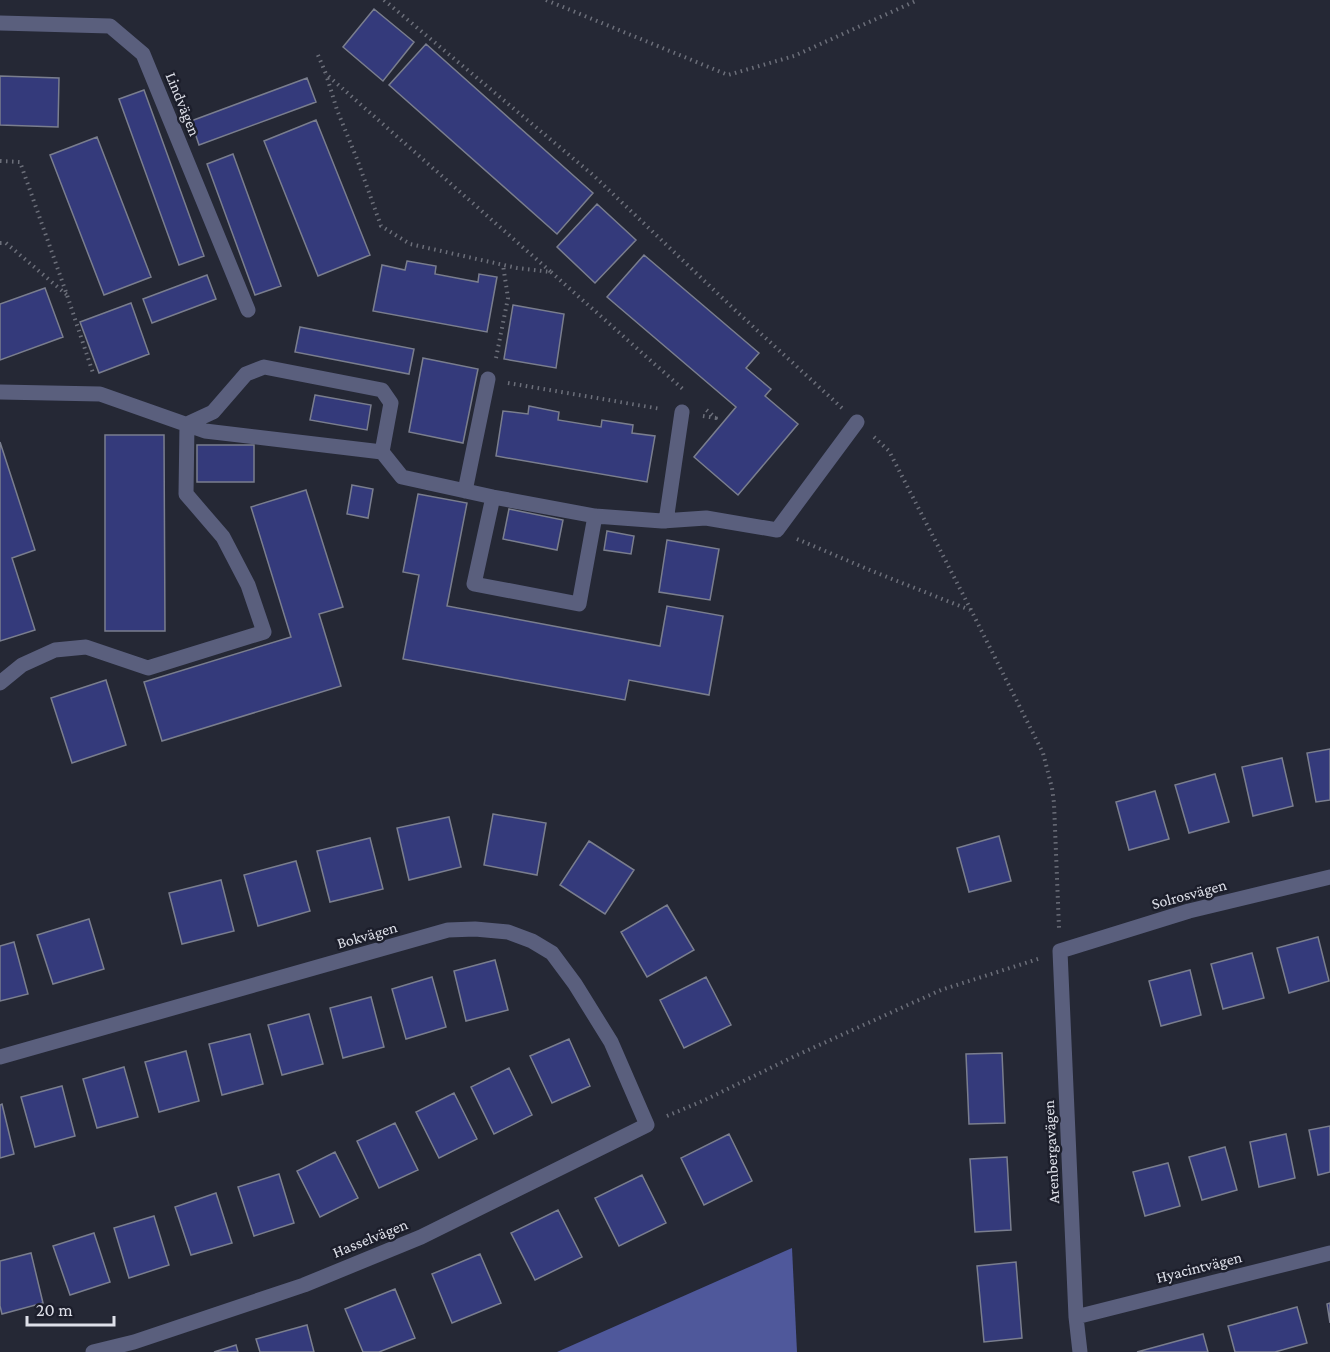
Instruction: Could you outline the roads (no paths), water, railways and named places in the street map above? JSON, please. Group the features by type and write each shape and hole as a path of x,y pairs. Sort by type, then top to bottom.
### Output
{"street":[{"name":"Lindvägen","path":"0,23 110,26 143,54 248,310"},
{"path":"187,424 213,412 246,374 264,367 382,390 391,403 382,452"},
{"path":"465,491 488,379"},
{"path":"0,393 100,394 205,431 382,452 402,477 595,516 666,521 706,518 777,530 857,422"},
{"path":"666,521 682,412"},
{"path":"0,683 22,666 55,650 86,647 148,668 264,632 248,585 223,537 186,494 187,424"},
{"path":"493,497 474,584 579,604 595,516"},
{"name":"Solrosvägen","path":"1060,951 1189,911 1330,877"},
{"name":"Bokvägen","path":"0,1057 448,930 475,929 508,932 532,941 552,953 576,984 611,1042 647,1125"},
{"name":"Arenbergavägen","path":"1060,951 1076,1317 1080,1352"},
{"name":"Hasselvägen","path":"93,1352 145,1338 304,1285 336,1272 421,1237 647,1125"},
{"name":"Hyacintvägen","path":"1076,1317 1330,1252"}]}
